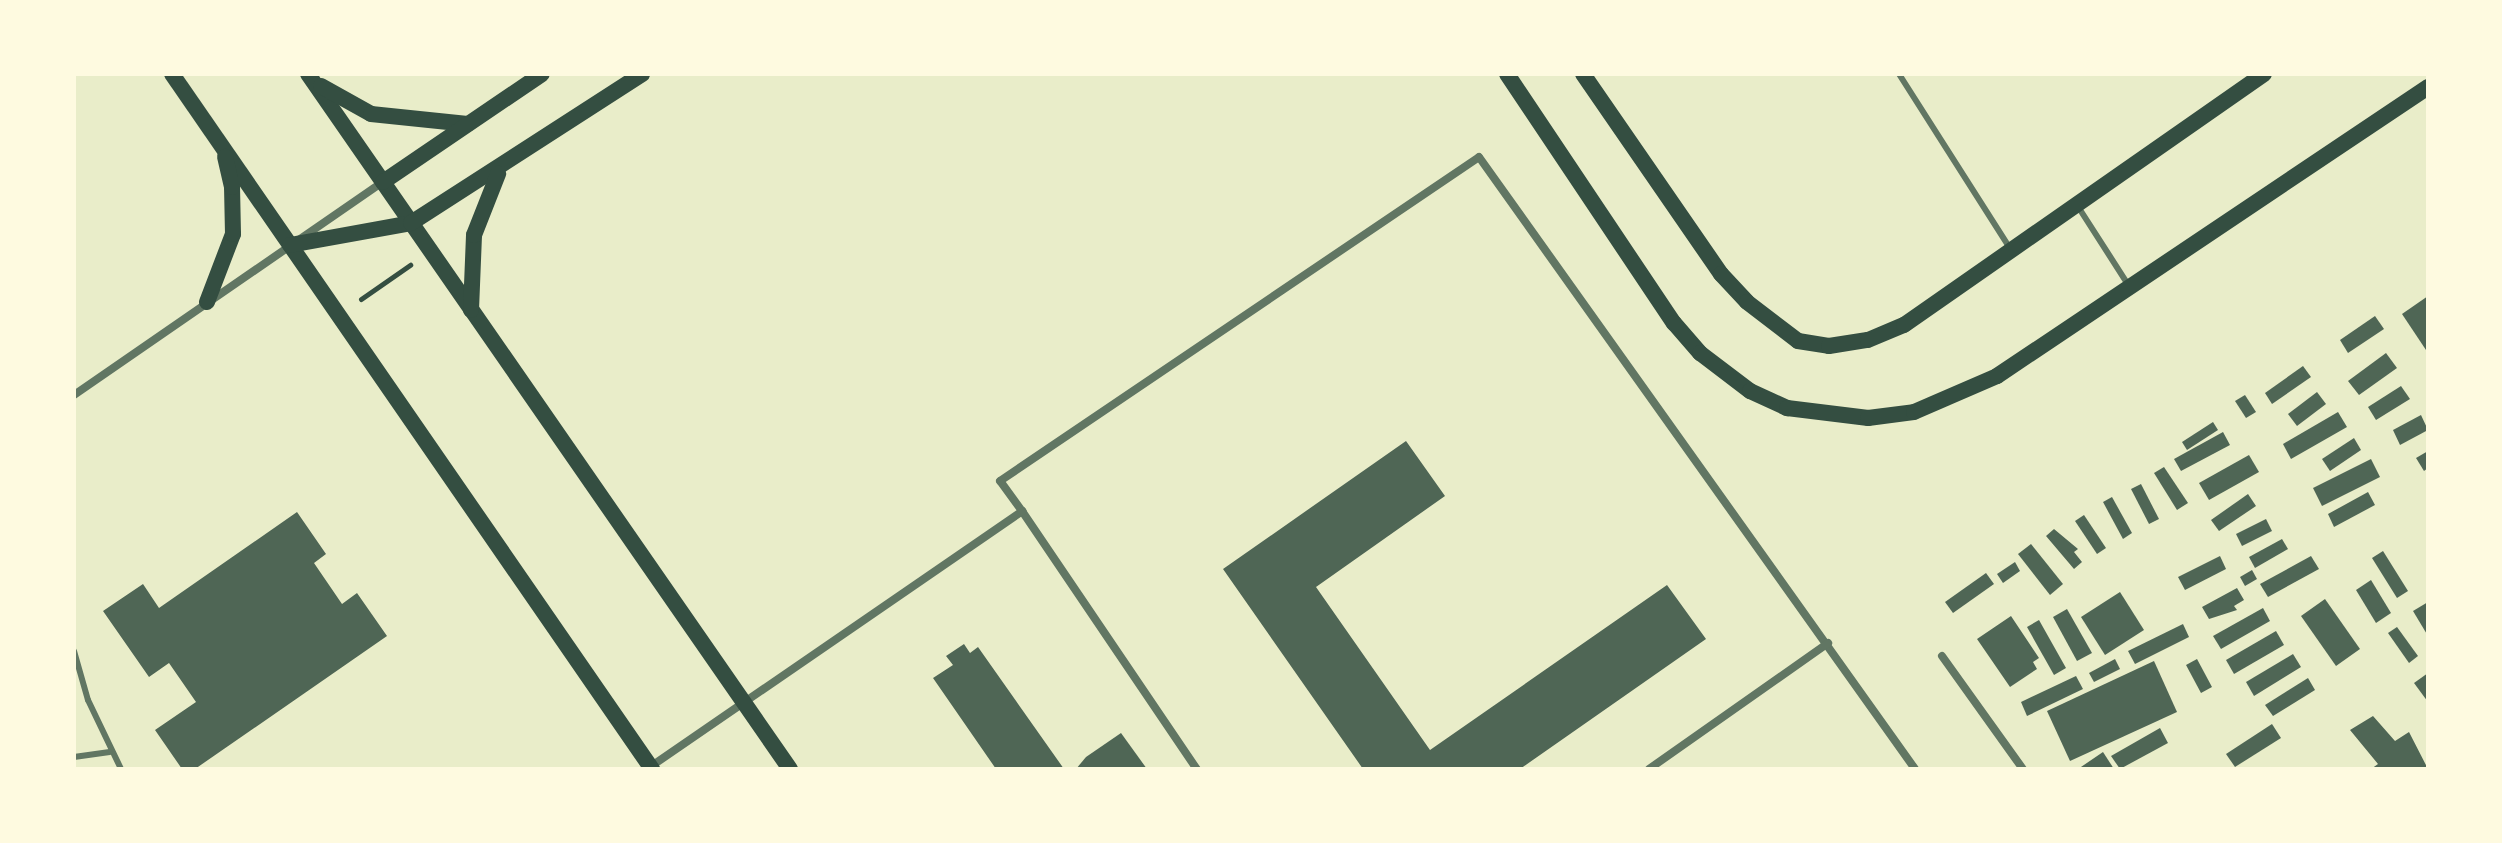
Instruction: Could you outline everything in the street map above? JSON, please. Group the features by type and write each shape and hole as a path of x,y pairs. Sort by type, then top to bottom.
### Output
{"main road":[{"path":"172,74 651,768"},
{"path":"383,182 542,74"},
{"path":"290,245 411,223 501,169 642,74"},
{"path":"1507,74 1674,323 1728,376 1787,408 1868,418 1914,412 1955,398 2129,287 2428,87"},
{"path":"1583,74 1721,274 1747,302 1798,341 1829,346 1868,340 1904,325 2264,74"},
{"path":"310,76 371,114 467,124"},
{"path":"310,76 471,313 790,769"},
{"path":"207,302 233,234 232,187 223,148"},
{"path":"471,313 474,235 501,169"}],"street":[{"path":"1197,769 1000,481 1479,157 1915,769"},
{"path":"74,395 383,182"},
{"path":"651,768 1022,511"},
{"path":"1649,769 1828,643"},
{"path":"1942,656 2023,769"}],"lane":[{"path":"1899,74 2012,251"},
{"path":"2077,205 2129,287"},
{"path":"74,651 110,752 121,769"},
{"path":"74,757 110,752"}],"path":[{"path":"361,299 410,265"}],"building":[{"path":"2428,296 2428,353 2402,314"},
{"path":"2375,316 2384,329 2348,353 2340,340"},
{"path":"2386,353 2397,368 2359,395 2348,381"},
{"path":"2303,366 2311,377 2272,404 2265,393"},
{"path":"2401,386 2410,399 2376,420 2368,407"},
{"path":"2317,392 2326,404 2297,426 2288,414"},
{"path":"2245,395 2256,412 2246,418 2235,401"},
{"path":"2338,412 2347,427 2291,459 2283,444"},
{"path":"2421,415 2428,430 2400,445 2393,430"},
{"path":"2213,422 2218,430 2187,450 2182,442"},
{"path":"2223,432 2230,445 2181,471 2174,459"},
{"path":"2354,438 2361,450 2330,471 2322,459"},
{"path":"1406,441 1445,496 1316,587 1430,750 1667,585 1706,639 1520,769 1363,769 1223,569"},
{"path":"2428,451 2428,468 2424,471 2416,458"},
{"path":"2249,455 2259,472 2209,500 2199,483"},
{"path":"2371,459 2380,477 2322,506 2313,488"},
{"path":"2164,467 2188,503 2177,510 2154,473"},
{"path":"2141,484 2159,519 2149,524 2131,489"},
{"path":"2368,492 2375,505 2334,527 2328,514"},
{"path":"2248,494 2256,506 2219,531 2211,520"},
{"path":"2112,497 2132,533 2123,539 2103,502"},
{"path":"297,512 326,554 314,563 342,604 357,593 387,636 195,769 182,769 155,730 196,702 169,663 149,677 103,611 143,584 159,608"},
{"path":"2084,515 2106,548 2097,554 2075,521"},
{"path":"2266,519 2272,531 2242,546 2236,534"},
{"path":"2054,529 2078,549 2074,552 2082,562 2074,569 2046,536"},
{"path":"2282,539 2288,549 2255,568 2249,557"},
{"path":"2031,544 2063,584 2050,595 2018,554"},
{"path":"2383,551 2408,591 2397,598 2372,558"},
{"path":"2220,556 2226,569 2185,590 2178,577"},
{"path":"2311,556 2319,569 2268,597 2260,584"},
{"path":"2015,562 2020,571 2003,583 1997,574"},
{"path":"2252,570 2257,579 2245,586 2240,577"},
{"path":"1986,573 1994,584 1953,613 1945,602"},
{"path":"2371,580 2391,613 2376,623 2356,590"},
{"path":"2237,588 2244,600 2234,606 2237,610 2209,619 2202,607"},
{"path":"2120,592 2144,630 2105,655 2081,617"},
{"path":"2325,599 2360,649 2336,666 2301,616"},
{"path":"2428,602 2428,636 2413,611"},
{"path":"2263,608 2270,621 2221,649 2213,636"},
{"path":"2067,609 2092,653 2077,661 2053,617"},
{"path":"2011,616 2039,658 2033,662 2037,669 2010,687 1977,639"},
{"path":"2039,620 2066,668 2054,675 2027,627"},
{"path":"2183,624 2189,637 2135,664 2128,651"},
{"path":"2397,627 2418,656 2409,663 2388,633"},
{"path":"2276,631 2284,645 2234,674 2226,660"},
{"path":"964,644 970,653 978,647 1064,769 996,769 933,678 953,665 946,656"},
{"path":"2293,654 2301,667 2254,696 2246,682"},
{"path":"2115,659 2120,669 2094,682 2089,673"},
{"path":"2197,659 2212,687 2201,693 2186,665"},
{"path":"2154,661 2177,712 2070,761 2047,711"},
{"path":"2428,673 2428,702 2414,683"},
{"path":"2076,676 2083,689 2027,716 2021,702"},
{"path":"2308,678 2315,690 2273,716 2265,705"},
{"path":"2373,716 2395,741 2409,732 2428,769 2371,769 2378,764 2350,730"},
{"path":"2272,724 2281,738 2235,767 2226,754"},
{"path":"2160,728 2168,743 2120,769 2111,756"},
{"path":"1121,733 1147,769 1076,769 1086,757"},
{"path":"2103,752 2114,769 2078,769"}]}
